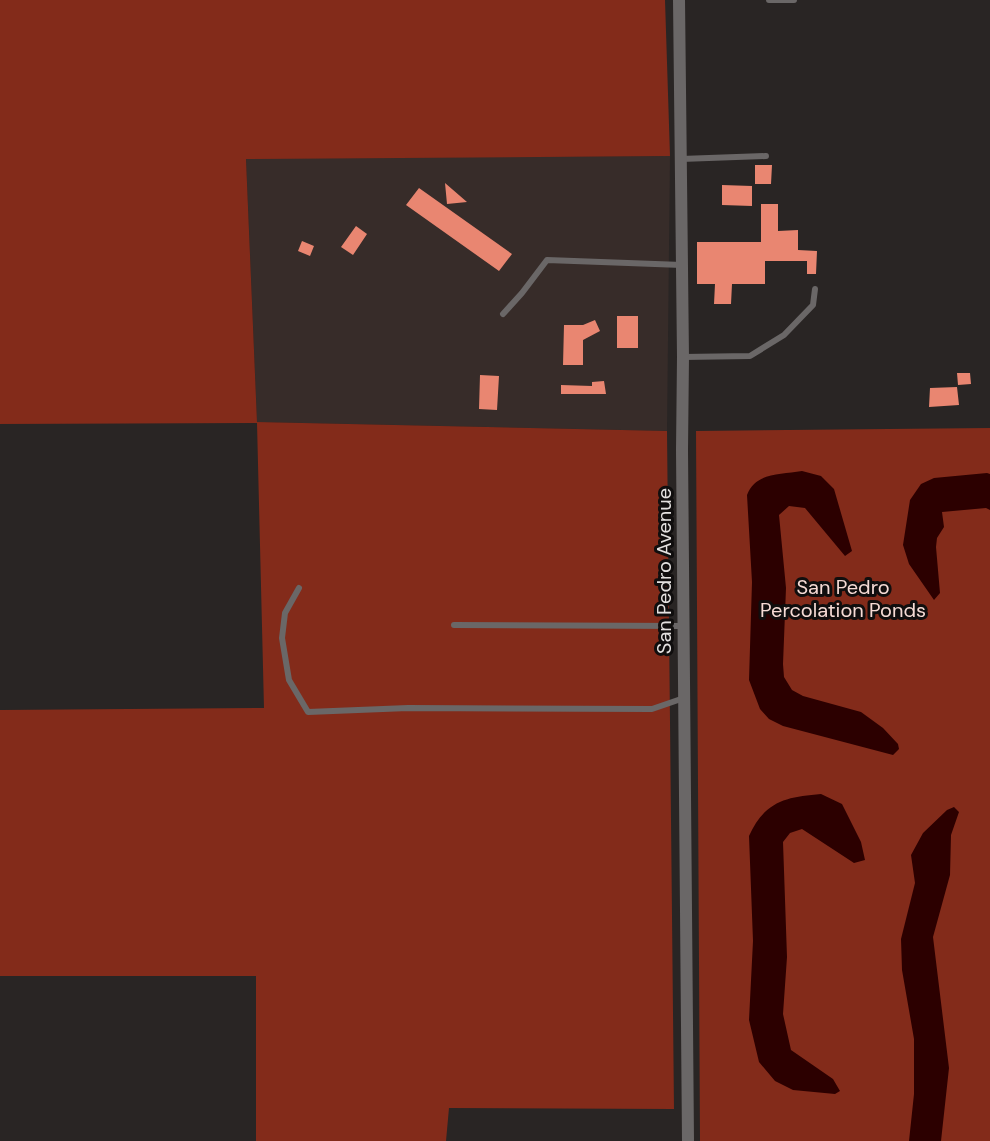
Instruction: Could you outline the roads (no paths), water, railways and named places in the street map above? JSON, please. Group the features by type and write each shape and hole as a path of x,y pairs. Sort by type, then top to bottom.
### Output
{"street":[{"name":"San Pedro Avenue","path":"679,0 688,1141"}],"lane":[{"path":"769,0 794,0"},
{"path":"681,159 766,156"},
{"path":"503,314 547,260 682,265"},
{"path":"683,357 750,356 790,329 813,305 815,290"},
{"path":"299,588 285,613 282,638 289,680 308,712 408,708 652,709 685,698"},
{"path":"454,625 684,626"}],"park label":[{"name":"San Pedro Percolation Ponds","path":"843,598"}]}
